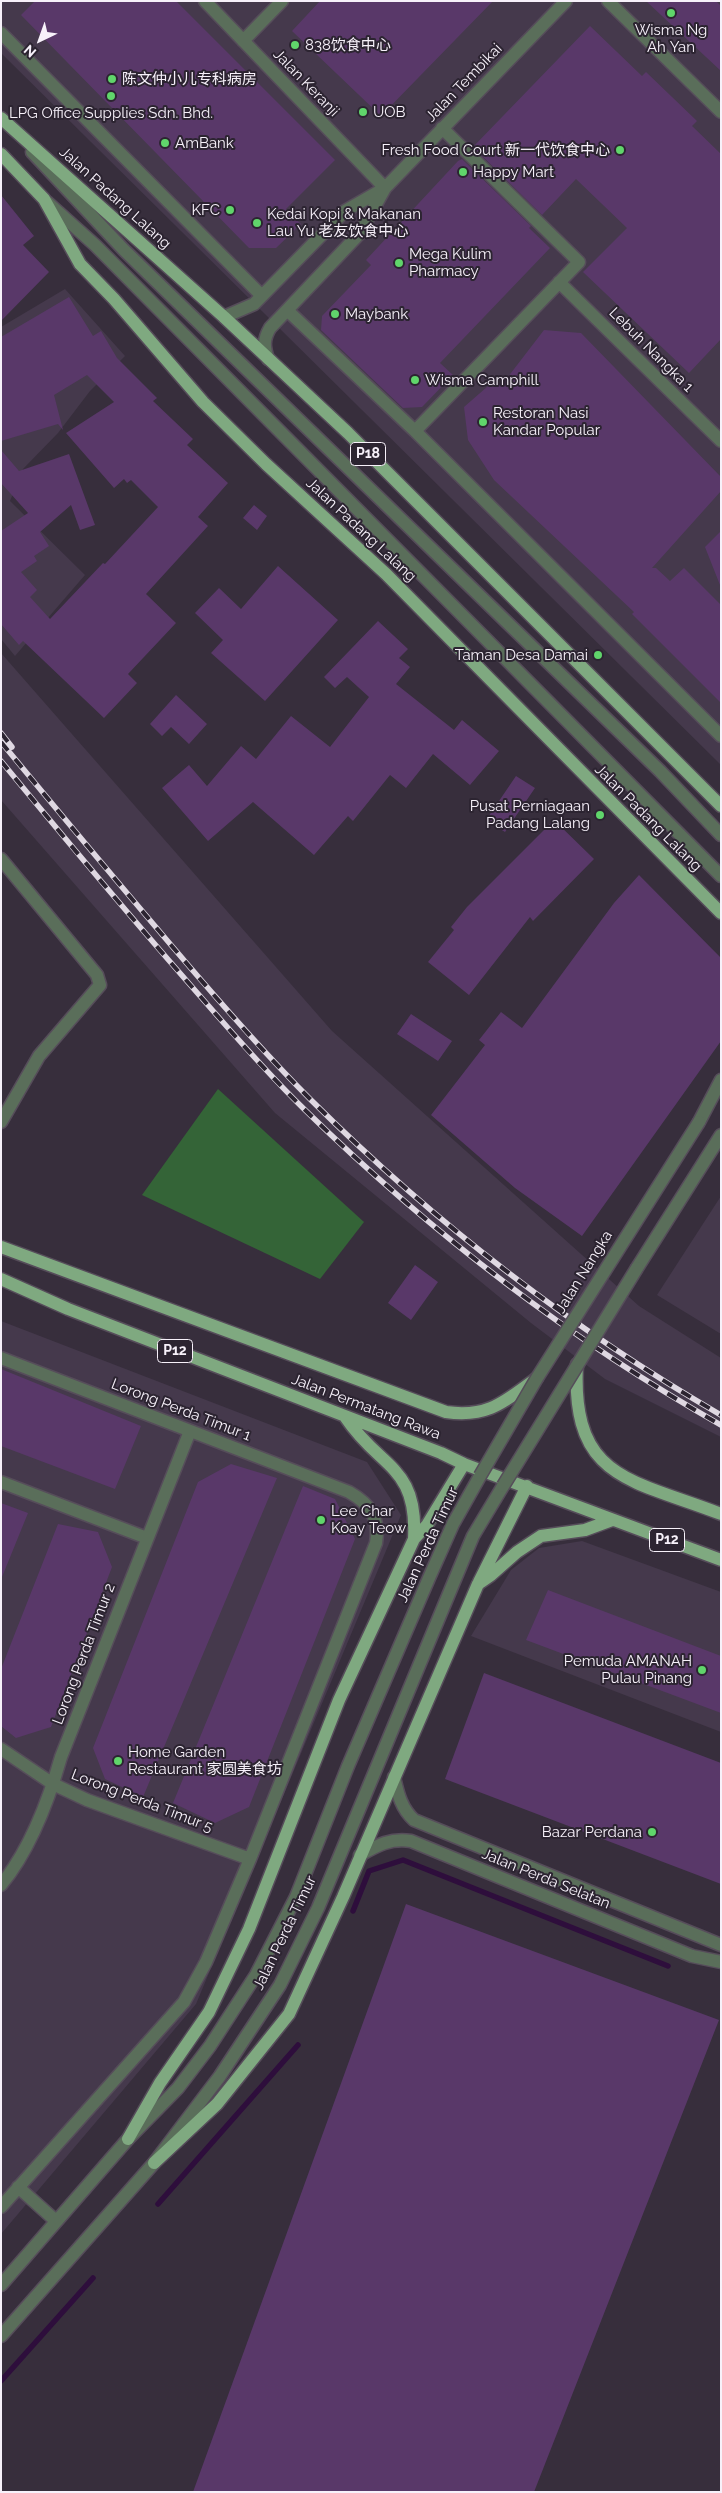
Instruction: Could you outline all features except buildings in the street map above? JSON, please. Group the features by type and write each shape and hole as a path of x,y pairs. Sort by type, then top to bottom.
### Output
{"main road":[{"name":"Jalan Padang Lalang","path":"1,119 224,318 348,433 721,806"},
{"name":"Jalan Padang Lalang","path":"1,154 44,199 80,264 114,299 203,402 266,464 386,574 721,913"},
{"path":"1,1248 446,1412 461,1414 486,1411 500,1405 537,1378"},
{"name":"Jalan Permatang Rawa","path":"3,1282 346,1418 441,1453 464,1464 721,1560"},
{"path":"577,1364 575,1396 579,1415 591,1447 599,1457 610,1468 629,1479 721,1514"},
{"path":"346,1418 354,1430 404,1481 411,1495 414,1510 414,1539"},
{"path":"128,2139 160,2082 209,2012 249,1929 339,1700 414,1539 427,1525 464,1464"},
{"path":"154,2163 218,2104 289,2014 478,1584 527,1486"},
{"path":"478,1584 517,1552 541,1536 585,1530 612,1520"}],"street":[{"name":"Jalan Keranji","path":"205,1 385,188"},
{"path":"243,41 282,1"},
{"name":"Jalan Tembikai","path":"268,359 264,347 264,337 360,233 385,188 566,1"},
{"path":"608,1 721,112"},
{"name":"Jalan Padang Lalang","path":"1,33 262,296"},
{"path":"1,119 124,250 660,771 721,835"},
{"path":"415,431 579,262 442,128"},
{"name":"Jalan Tembikai","path":"224,318 245,310 262,296 345,211 385,188"},
{"path":"44,199 95,245 721,876"},
{"name":"Lebuh Nangka 1","path":"559,282 721,441"},
{"path":"287,310 415,431 721,736"},
{"path":"1,859 98,975 100,985 39,1056 1,1122"},
{"path":"699,1122 721,1080"},
{"name":"Jalan Nangka","path":"480,1476 537,1378 721,1088"},
{"path":"577,1364 721,1135"},
{"name":"Lorong Perda Timur 1","path":"1,1358 349,1492 368,1505 374,1513 377,1523 376,1543 250,1859"},
{"name":"Jalan Perda Timur","path":"1,2336 154,2163 220,2076 264,2012 302,1942 473,1536 577,1364"},
{"name":"Lorong Perda Timur 2","path":"1,1885 34,1830 146,1538 190,1431"},
{"name":"Jalan Perda Timur","path":"1,2285 128,2139 178,2088 210,2046 265,1959 296,1897 348,1766 453,1524 480,1476"},
{"path":"1,1482 146,1538"},
{"name":"Lorong Perda Timur 5","path":"1,1748 53,1784 122,1814 250,1859"},
{"name":"Jalan Perda Selatan","path":"394,1777 398,1797 405,1812 414,1820 721,1945"},
{"name":"Jalan Perda Selatan","path":"360,1856 381,1843 396,1839 411,1841 692,1956 721,1962"},
{"path":"1,2206 184,2002 206,1962 250,1859"},
{"path":"18,2188 56,2221"}],"shaded area":[{"path":"1,1 721,1 721,765 1,53"},
{"path":"65,289 125,356 90,391 58,433 23,469 10,501 85,575 15,656 1,639 1,327"},
{"path":"1,653 332,1031 639,1306 721,1358 721,1437 605,1379 531,1323 275,1113 1,800"},
{"path":"721,1196 721,1334 657,1295"},
{"path":"1,1321 367,1462 401,1515 196,2004 1,2234"},
{"path":"582,1541 721,1592 721,1732 471,1636 511,1570 539,1548"}],"green space":[{"path":"218,1089 364,1222 320,1279 142,1195"}],"waterway":[{"path":"353,1911 369,1871 403,1860 668,1966"},
{"path":"158,2204 298,2045"},
{"path":"1,2381 93,2278"}],"railway":[{"path":"1,733 12,747"},
{"path":"1,742 128,895 222,1004 311,1100 358,1145 455,1230 506,1271 611,1347 721,1415"},
{"path":"1,761 124,909 238,1039 290,1095 351,1154 450,1239 555,1319 665,1392 721,1425"}],"place":[{"name":"Wisma Ng Ah Yan","path":"671,13"},
{"name":"838饮食中心","path":"295,45"},
{"name":"陈文仲小儿专科病房","path":"112,79"},
{"name":"LPG Office Supplies Sdn. Bhd.","path":"111,96"},
{"name":"UOB","path":"363,112"},
{"name":"AmBank","path":"165,143"},
{"name":"Fresh Food Court 新一代饮食中心","path":"620,150"},
{"name":"Happy Mart","path":"463,172"},
{"name":"KFC","path":"230,210"},
{"name":"Kedai Kopi & Makanan Lau Yu 老友饮食中心","path":"257,223"},
{"name":"Mega Kulim Pharmacy","path":"399,263"},
{"name":"Maybank","path":"335,314"},
{"name":"Wisma Camphill","path":"415,380"},
{"name":"Restoran Nasi Kandar Popular","path":"483,422"},
{"name":"Taman Desa Damai","path":"598,655"},
{"name":"Pusat Perniagaan Padang Lalang","path":"600,815"},
{"name":"Lee Char Koay Teow","path":"321,1520"},
{"name":"Pemuda AMANAH Pulau Pinang","path":"702,1670"},
{"name":"Home Garden Restaurant 家圆美食坊","path":"118,1761"},
{"name":"Bazar Perdana","path":"652,1832"}]}
